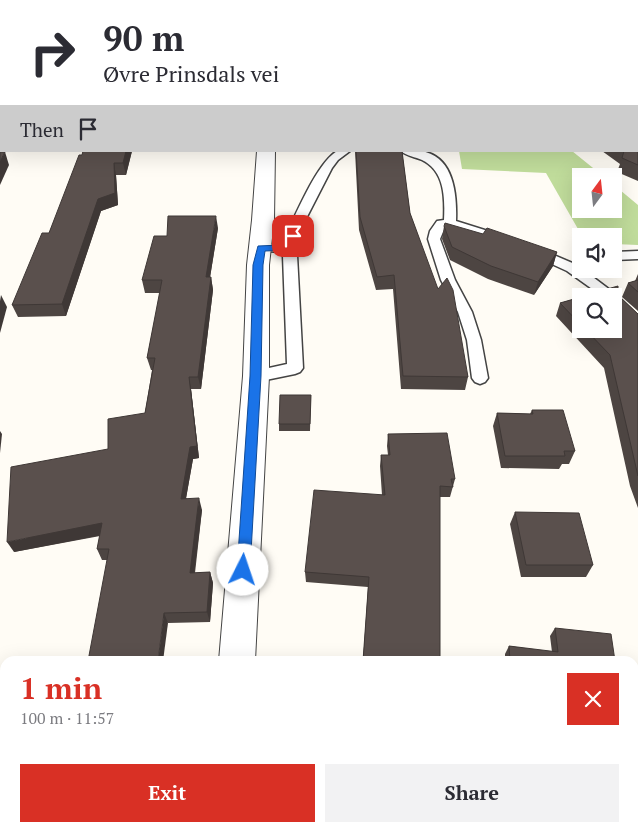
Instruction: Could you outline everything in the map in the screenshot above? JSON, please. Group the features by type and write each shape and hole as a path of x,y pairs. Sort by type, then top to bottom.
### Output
{"street":[{"path":"237,656 256,376 258,265 272,248 266,152"}],"lane":[{"path":"272,248 293,236 310,198 327,167 334,158 343,152"},
{"path":"410,152 431,158 445,173 451,199 450,223"},
{"path":"480,378 474,340 465,312 448,280 434,239 436,231 441,224 450,223 547,255 567,266 598,288"},
{"path":"256,376 296,368 290,255 272,248"},
{"path":"622,256 638,255"},
{"path":"567,266 572,264"}],"green space":[{"path":"459,152 573,152 593,168 572,168 572,218 622,218 622,192 638,205 638,245 622,244 622,228 577,228 546,173 462,169"}],"building":[{"path":"0,152 5,152 0,161"},
{"path":"83,152 126,152 123,163 114,163 115,193 98,199 62,304 12,305 42,233 49,233 79,155 82,155"},
{"path":"356,152 402,152 410,213 438,289 447,278 453,290 468,377 403,376 394,275 377,277 360,217"},
{"path":"624,152 638,152 638,165 622,158"},
{"path":"168,216 216,216 206,277 211,277 198,377 189,377 197,446 190,447 181,499 199,498 190,573 210,572 207,612 164,613 159,656 89,656 109,549 97,549 102,523 7,542 11,467 108,449 108,419 145,413 155,358 147,358 162,280 142,280 154,236 167,236"},
{"path":"445,223 483,234 487,228 557,252 538,282 491,266 452,247 444,226"},
{"path":"638,280 638,292 628,283"},
{"path":"622,299 638,314 638,476 610,355 594,338 622,338"},
{"path":"572,300 572,316 560,303"},
{"path":"280,395 311,395 310,424 279,424"},
{"path":"532,410 563,410 575,451 564,451 565,456 505,456 497,413 533,414"},
{"path":"447,433 455,479 451,479 453,487 440,486 440,656 363,656 369,577 305,572 314,490 385,495 381,455 390,455 388,434"},
{"path":"515,512 579,513 593,565 526,565"},
{"path":"555,628 611,634 614,656 510,656 509,646 558,652"}],"route":[{"path":"243,570 256,376 258,265 261,248 284,248 293,236"}]}
